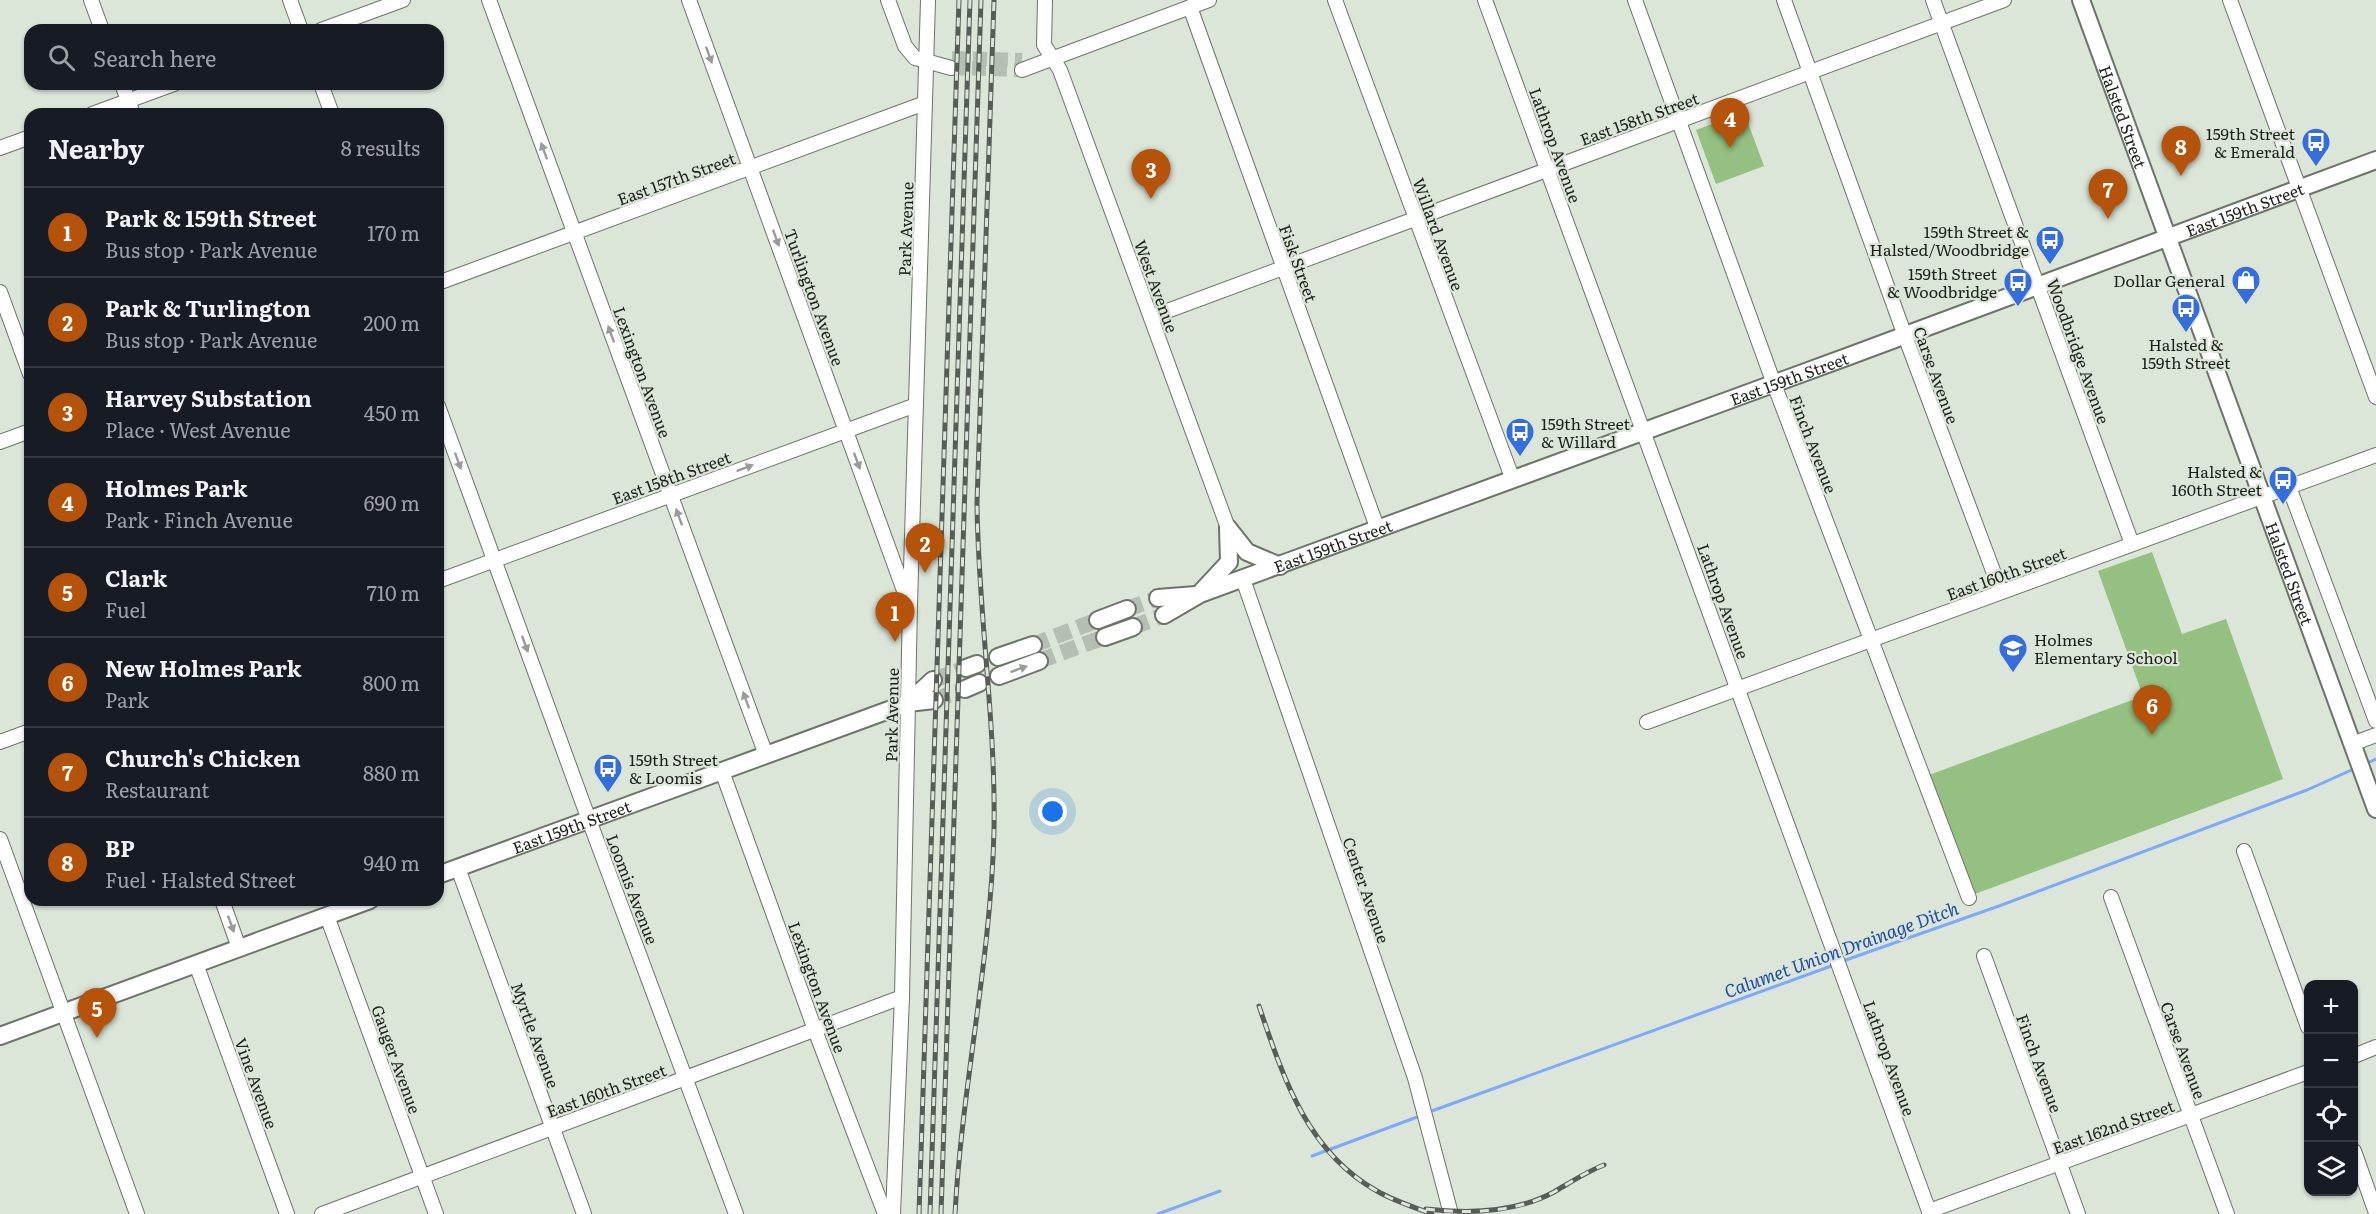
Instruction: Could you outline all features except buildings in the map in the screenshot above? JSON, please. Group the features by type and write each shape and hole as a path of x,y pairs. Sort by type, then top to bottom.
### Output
{"main road":[{"name":"Halsted Street","path":"2081,0 2352,744 2371,786 2376,809"},
{"name":"East 159th Street","path":"1164,615 1200,594 1905,336 2376,159"},
{"path":"1228,528 1247,552 1280,566"},
{"path":"1200,594 1229,562 1228,528"},
{"name":"East 159th Street","path":"1158,598 1200,594"},
{"path":"1098,620 1127,609"},
{"path":"1105,637 1133,627"},
{"path":"998,657 1033,645"},
{"path":"999,676 1039,662"},
{"name":"East 159th Street","path":"908,703 933,680"},
{"name":"East 159th Street","path":"444,873 908,703 934,700"},
{"path":"0,1036 354,906"}],"street":[{"path":"92,0 100,24"},
{"path":"290,0 299,24"},
{"path":"337,24 403,0"},
{"name":"Lexington Avenue","path":"489,0 766,755"},
{"name":"Turlington Avenue","path":"689,0 910,604"},
{"path":"888,0 905,46 915,58 951,63"},
{"name":"Park Avenue","path":"893,1214 902,997 910,604 928,0"},
{"name":"West Avenue","path":"1045,0 1044,45 1060,70 1228,528"},
{"path":"1022,65 1051,58 1209,0"},
{"name":"Willard Avenue","path":"1335,0 1513,480"},
{"name":"Lathrop Avenue","path":"1485,0 1929,1213"},
{"name":"Finch Avenue","path":"1635,0 1774,384 1969,898"},
{"name":"Carse Avenue","path":"1784,0 1905,336 2001,592"},
{"name":"Woodbridge Avenue","path":"1933,0 2132,544"},
{"name":"East 158th Street","path":"1150,317 2004,0"},
{"path":"2230,0 2376,397"},
{"name":"Fisk Street","path":"1190,7 1378,530"},
{"path":"124,90 131,107 163,90"},
{"path":"323,90 330,108"},
{"name":"East 157th Street","path":"444,281 925,103"},
{"path":"0,148 24,139"},
{"path":"0,292 24,358"},
{"name":"East 158th Street","path":"444,579 916,405"},
{"name":"Loomis Avenue","path":"444,422 736,1214"},
{"path":"0,442 24,433"},
{"name":"East 160th Street","path":"1647,722 2376,455"},
{"name":"Halsted Street","path":"2289,487 2376,721"},
{"name":"Center Avenue","path":"1243,579 1421,1099 1451,1214"},
{"path":"0,742 24,733"},
{"path":"2352,744 2376,735"},
{"name":"Lexington Avenue","path":"722,771 815,1030 885,1214"},
{"path":"0,839 24,904"},
{"path":"2244,851 2304,1016"},
{"name":"Myrtle Avenue","path":"458,868 584,1214"},
{"name":"Carse Avenue","path":"2111,897 2227,1214"},
{"path":"25,906 137,1214"},
{"path":"224,906 239,948"},
{"name":"Gauger Avenue","path":"327,916 436,1214"},
{"name":"Finch Avenue","path":"1984,957 2078,1214"},
{"name":"Vine Avenue","path":"196,964 287,1214"},
{"name":"East 160th Street","path":"322,1214 902,997"},
{"path":"2358,1054 2376,1047"},
{"name":"East 162nd Street","path":"1929,1213 2304,1073"},
{"path":"2358,1162 2376,1213"}],"green space":[{"path":"1744,112 1764,166 1716,184 1696,130"},
{"path":"2152,552 2182,634 2226,619 2283,779 1975,894 1929,775 2143,696 2098,571"}],"waterway":[{"name":"Calumet Union Drainage Ditch","path":"2365,764 2376,759"},
{"name":"Calumet Union Drainage Ditch","path":"1843,961 1999,906 2307,790 2356,768"},
{"name":"Calumet Union Drainage Ditch","path":"1429,1112 1834,965"},
{"name":"Calumet Union Drainage Ditch","path":"1312,1156 1420,1116"},
{"name":"Calumet Union Drainage Ditch","path":"1158,1214 1220,1191"}],"tunnel":[{"path":"952,58 1022,60"},
{"path":"951,68 1022,70"},
{"path":"1127,609 1158,598"},
{"path":"1133,627 1164,615"},
{"path":"1033,645 1098,620"},
{"path":"1039,661 1105,637"},
{"path":"933,680 966,668"},
{"path":"934,700 965,689"}],"railway":[{"path":"919,1214 959,0"},
{"path":"930,1214 970,0"},
{"path":"941,1214 981,0"},
{"path":"955,1214 964,1118 988,926 994,830 992,748 980,585 977,503 994,0"},
{"path":"1259,1006 1288,1085 1315,1134 1332,1156 1353,1175 1377,1191 1432,1214"},
{"path":"1426,1209 1475,1211 1508,1208 1539,1199 1604,1165"}],"place":[{"name":"Holmes Park","path":"1730,148"},
{"name":"159th Street & Emerald","path":"2316,168"},
{"name":"BP","path":"2181,176"},
{"name":"Harvey Substation","path":"1151,199"},
{"name":"Church's Chicken","path":"2108,219"},
{"name":"159th Street & Halsted/Woodbridge","path":"2050,266"},
{"name":"Dollar General","path":"2246,306"},
{"name":"159th Street & Woodbridge","path":"2018,308"},
{"name":"Halsted & 159th Street","path":"2186,334"},
{"name":"159th Street & Willard","path":"1520,458"},
{"name":"Halsted & 160th Street","path":"2283,506"},
{"name":"Park & Turlington","path":"925,573"},
{"name":"Park & 159th Street","path":"895,642"},
{"name":"Holmes Elementary School","path":"2013,674"},
{"name":"New Holmes Park","path":"2152,735"},
{"name":"159th Street & Loomis","path":"608,794"},
{"name":"Clark","path":"97,1038"}]}
